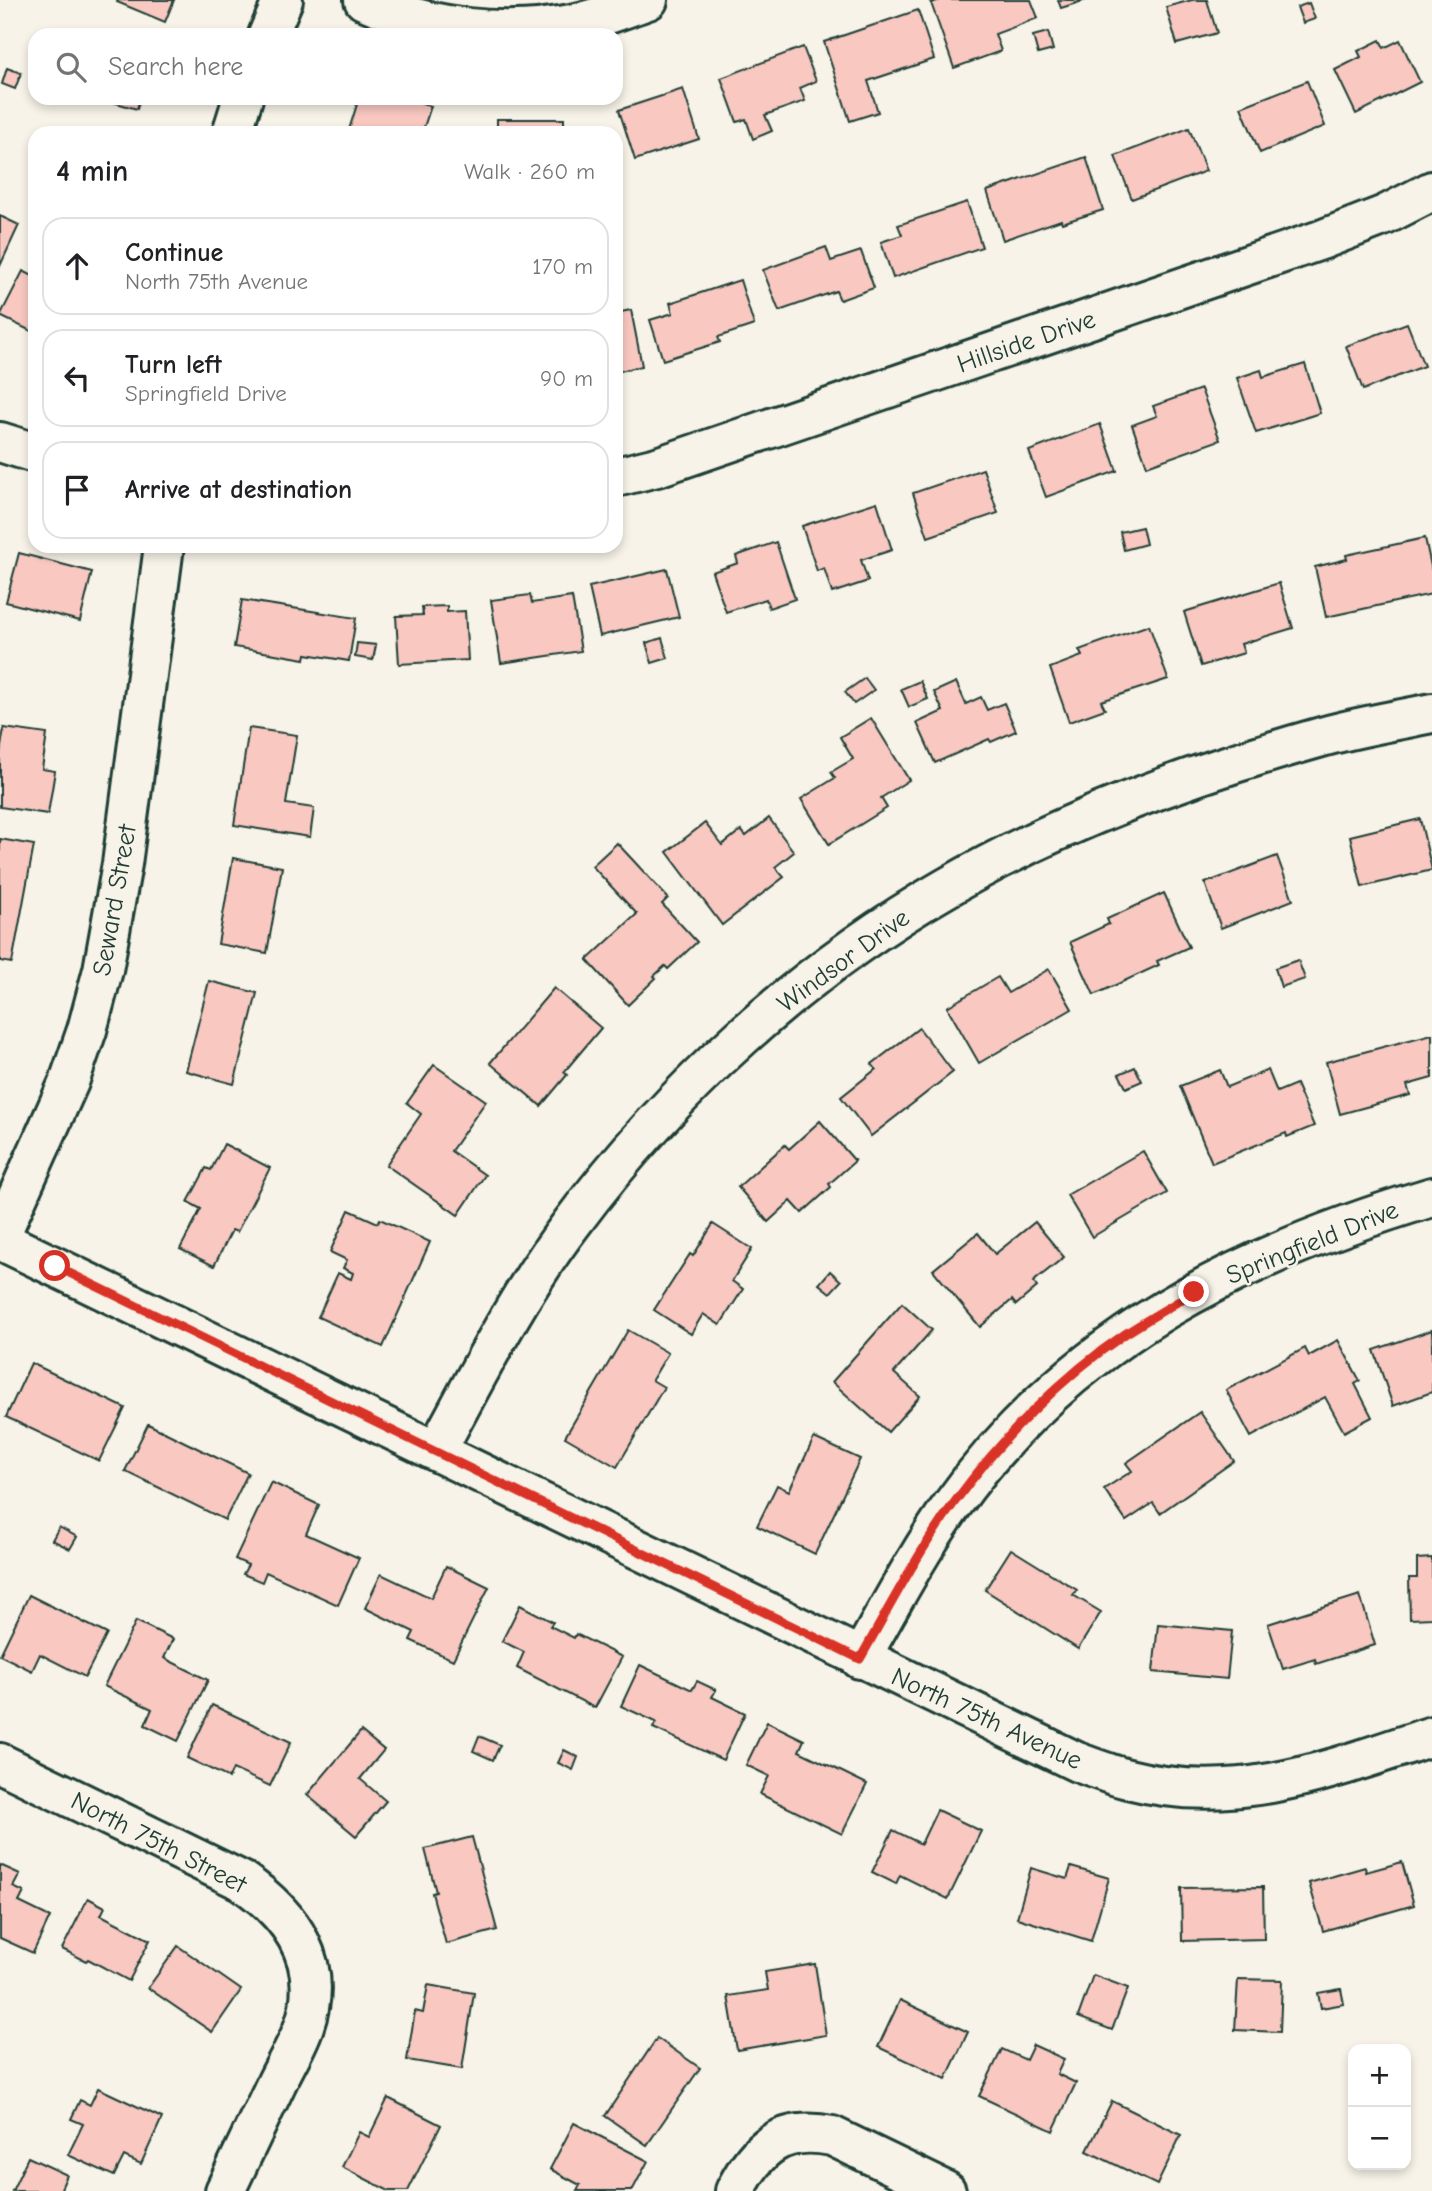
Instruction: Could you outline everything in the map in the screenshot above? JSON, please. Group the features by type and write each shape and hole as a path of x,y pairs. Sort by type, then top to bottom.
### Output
{"street":[{"path":"271,28 283,0"},
{"path":"364,0 430,22 484,28"},
{"path":"523,28 574,23 648,0"},
{"path":"234,126 241,105"},
{"name":"Hillside Drive","path":"623,475 670,462 1321,240 1385,215 1432,191"},
{"path":"0,442 28,451"},
{"name":"Seward Street","path":"0,1238 69,1082 87,1030 103,970 122,864 162,553"},
{"name":"Windsor Drive","path":"436,1451 511,1314 571,1223 651,1127 678,1099 743,1035 840,956 946,888 1058,831 1180,782 1294,745 1432,713"},
{"name":"Springfield Drive","path":"860,1659 916,1560 954,1502 1006,1439 1059,1387 1123,1335 1194,1292 1279,1250 1362,1218 1432,1197"},
{"name":"North 75th Avenue","path":"0,1238 860,1659 1077,1762 1127,1779 1170,1787 1224,1790 1297,1780 1432,1736"},
{"name":"North 75th Street","path":"0,1763 242,1881 267,1898 288,1920 302,1946 309,1971 310,1993 304,2025 225,2191"},
{"path":"735,2191 748,2166 764,2149 797,2134 814,2132 832,2136 946,2191"}],"building":[{"path":"174,0 165,22 117,2"},
{"path":"940,0 1031,0 1038,18 995,34 1001,51 954,68 931,3"},
{"path":"1058,0 1086,0 1061,8"},
{"path":"1192,0 1207,0 1217,33 1177,44 1166,7"},
{"path":"1309,3 1315,19 1303,23 1297,7"},
{"path":"918,10 934,59 868,81 878,112 850,121 824,42"},
{"path":"1048,32 1053,50 1038,54 1033,36"},
{"path":"1380,40 1384,48 1400,40 1420,82 1356,114 1335,70 1361,57 1358,51"},
{"path":"803,47 816,81 800,88 805,101 765,115 772,131 753,139 746,119 737,122 721,78"},
{"path":"7,68 21,73 15,89 2,84"},
{"path":"1307,81 1325,126 1260,153 1241,107"},
{"path":"683,89 699,139 635,160 619,110"},
{"path":"357,105 431,106 424,126 350,126"},
{"path":"497,119 564,119 564,126 497,126"},
{"path":"1189,128 1206,171 1132,199 1115,156"},
{"path":"1086,157 1103,210 1062,223 1061,220 1003,240 987,191"},
{"path":"967,202 982,247 893,278 881,242 902,235 898,225"},
{"path":"0,216 19,225 0,266"},
{"path":"826,247 831,261 861,251 874,288 840,300 836,291 779,311 763,270"},
{"path":"23,271 28,274 28,330 0,316"},
{"path":"740,280 754,325 718,337 720,342 663,360 650,320 673,313 670,303"},
{"path":"631,310 642,366 623,370 623,312"},
{"path":"1407,323 1424,366 1363,390 1346,346"},
{"path":"1305,364 1320,413 1256,433 1237,378 1261,370 1263,377"},
{"path":"1201,389 1220,440 1147,466 1132,425 1157,416 1153,406"},
{"path":"1100,424 1117,471 1046,497 1029,451"},
{"path":"983,469 998,513 928,537 913,493"},
{"path":"877,502 892,550 861,560 868,581 832,593 824,568 817,571 802,526"},
{"path":"1142,527 1146,544 1124,550 1120,532"},
{"path":"1425,538 1432,571 1432,594 1326,617 1315,567 1347,559 1346,555"},
{"path":"776,542 795,599 769,608 766,599 726,612 712,572 738,563 736,556"},
{"path":"19,553 92,572 80,621 6,602"},
{"path":"667,569 679,617 600,636 589,587"},
{"path":"1279,583 1293,628 1241,644 1244,653 1201,666 1184,612"},
{"path":"530,595 532,603 572,597 581,651 501,663 491,600"},
{"path":"242,600 356,618 349,661 306,654 305,659 234,647"},
{"path":"447,606 447,612 465,611 468,660 399,664 396,616 423,615 422,607"},
{"path":"1149,625 1168,679 1101,701 1105,709 1069,722 1050,668 1082,656 1079,650"},
{"path":"662,638 668,658 652,663 646,643"},
{"path":"357,643 376,645 373,660 355,657"},
{"path":"865,678 874,690 854,704 845,692"},
{"path":"920,681 928,699 909,707 901,689"},
{"path":"956,682 966,704 981,697 987,710 1004,703 1016,731 991,742 989,739 935,763 917,723 943,711 934,692"},
{"path":"871,718 909,780 881,798 887,808 829,844 801,799 835,778 831,772 853,759 840,737"},
{"path":"4,728 47,734 42,769 55,771 48,814 0,807 0,753"},
{"path":"249,728 297,735 286,804 314,808 310,837 234,825"},
{"path":"769,818 794,852 775,867 784,877 722,925 667,852 705,823 722,845 741,830 746,836"},
{"path":"1420,819 1432,870 1362,887 1350,836"},
{"path":"0,839 34,845 12,963 0,961"},
{"path":"617,843 668,898 662,904 697,942 668,969 665,966 654,976 656,978 628,1005 587,960 637,914 592,866"},
{"path":"1277,856 1293,900 1221,928 1205,883"},
{"path":"233,858 282,867 267,953 218,944"},
{"path":"1164,893 1189,947 1157,961 1159,965 1094,995 1070,942 1109,924 1107,919"},
{"path":"1298,960 1305,979 1281,987 1275,968"},
{"path":"1049,969 1072,1009 979,1063 947,1007 998,977 1008,993"},
{"path":"209,981 257,993 234,1084 186,1071"},
{"path":"554,988 601,1028 564,1072 567,1075 541,1106 490,1063"},
{"path":"919,1028 953,1072 871,1136 841,1097 876,1069 872,1064"},
{"path":"1432,1034 1432,1078 1407,1085 1410,1095 1340,1114 1326,1062"},
{"path":"434,1065 486,1101 451,1151 485,1175 458,1215 386,1165 421,1114 407,1103"},
{"path":"1135,1067 1142,1081 1126,1088 1119,1074"},
{"path":"1220,1070 1227,1087 1268,1070 1277,1092 1296,1084 1314,1126 1287,1137 1286,1133 1212,1163 1180,1086"},
{"path":"820,1121 855,1161 802,1213 791,1201 768,1222 738,1187 785,1145 789,1149"},
{"path":"224,1144 270,1168 237,1232 232,1230 214,1266 180,1249 201,1209 188,1202 206,1168 211,1170"},
{"path":"1143,1151 1167,1193 1092,1237 1067,1195"},
{"path":"349,1210 378,1223 380,1219 430,1242 383,1347 318,1317 338,1273 351,1279 353,1273 343,1268 347,1260 330,1252"},
{"path":"1035,1222 1064,1257 1033,1282 1037,1287 1016,1305 1012,1300 980,1327 933,1270 978,1233 995,1254"},
{"path":"713,1224 752,1249 732,1281 743,1289 720,1325 703,1314 691,1334 654,1310"},
{"path":"830,1271 841,1281 830,1293 819,1284"},
{"path":"902,1303 932,1330 894,1373 920,1396 888,1432 832,1382"},
{"path":"628,1330 668,1353 652,1380 664,1387 617,1467 565,1437"},
{"path":"1432,1330 1432,1392 1393,1406 1374,1350"},
{"path":"1338,1340 1360,1381 1355,1384 1372,1417 1344,1432 1325,1397 1251,1437 1226,1390 1305,1348 1309,1356"},
{"path":"31,1363 125,1408 99,1461 6,1417"},
{"path":"1200,1412 1234,1461 1160,1513 1153,1503 1126,1521 1104,1489 1132,1471 1126,1463"},
{"path":"148,1424 248,1473 225,1520 125,1471"},
{"path":"814,1438 860,1459 815,1554 757,1526 777,1485 789,1491"},
{"path":"271,1482 319,1505 306,1534 359,1558 338,1605 266,1572 262,1582 243,1574 248,1565 235,1559"},
{"path":"59,1527 77,1537 70,1549 52,1540"},
{"path":"1011,1549 1077,1590 1073,1595 1101,1612 1078,1649 985,1590"},
{"path":"1432,1558 1432,1618 1410,1619 1409,1578 1417,1578 1417,1559"},
{"path":"446,1566 489,1587 453,1660 410,1640 414,1632 365,1608 381,1574 431,1598"},
{"path":"29,1595 107,1634 85,1677 40,1654 32,1671 0,1655"},
{"path":"1360,1595 1375,1645 1316,1664 1315,1659 1283,1669 1268,1624"},
{"path":"520,1605 553,1622 550,1626 574,1638 576,1634 622,1657 595,1708 517,1668 524,1652 502,1641"},
{"path":"136,1621 173,1639 164,1658 208,1680 178,1741 145,1725 152,1709 104,1686"},
{"path":"1158,1624 1232,1631 1227,1679 1153,1672"},
{"path":"640,1665 692,1690 697,1681 716,1690 712,1697 745,1713 723,1760 653,1728 656,1722 621,1706"},
{"path":"212,1705 291,1742 270,1786 233,1769 229,1778 187,1758"},
{"path":"767,1722 804,1740 799,1751 867,1784 842,1834 760,1794 769,1776 746,1765"},
{"path":"361,1731 384,1750 360,1779 386,1801 356,1836 307,1795"},
{"path":"479,1736 500,1745 493,1760 473,1751"},
{"path":"564,1750 578,1757 573,1770 558,1763"},
{"path":"937,1810 981,1831 948,1899 900,1875 896,1884 872,1872 893,1830 921,1844"},
{"path":"472,1837 497,1930 446,1944 432,1893 436,1892 425,1849"},
{"path":"1402,1862 1414,1905 1323,1931 1309,1883 1365,1867 1366,1872"},
{"path":"0,1865 20,1874 13,1887 24,1892 19,1902 50,1917 33,1953 0,1938"},
{"path":"1071,1867 1109,1878 1091,1941 1017,1918 1031,1868 1067,1879"},
{"path":"1263,1887 1264,1939 1182,1941 1181,1888"},
{"path":"88,1898 105,1907 101,1915 150,1940 129,1981 88,1959 86,1961 62,1949"},
{"path":"178,1946 241,1990 212,2032 148,1988"},
{"path":"815,1964 826,2035 737,2050 728,1996 768,1990 765,1972"},
{"path":"1093,1975 1128,1988 1112,2030 1078,2017"},
{"path":"1238,1979 1282,1980 1280,2032 1235,2030"},
{"path":"428,1985 474,1993 462,2069 407,2060 415,2011 423,2013"},
{"path":"1341,1989 1344,2004 1321,2008 1318,1993"},
{"path":"900,2000 968,2032 946,2079 878,2047"},
{"path":"657,2038 700,2068 647,2145 605,2116"},
{"path":"1033,2045 1064,2059 1057,2074 1076,2083 1053,2131 979,2096 1002,2049 1026,2060"},
{"path":"98,2088 162,2118 141,2164 124,2156 114,2176 68,2155 83,2124 71,2119 80,2100 90,2105"},
{"path":"388,2098 441,2125 408,2191 389,2191 342,2167 359,2132 369,2137"},
{"path":"1112,2101 1181,2135 1157,2185 1087,2151"},
{"path":"574,2123 648,2161 632,2191 577,2191 580,2185 550,2169"},
{"path":"28,2157 67,2175 60,2191 12,2191"}],"route":[{"path":"55,1266 860,1659 916,1560 954,1502 1006,1439 1059,1387 1123,1335 1194,1292"}]}
